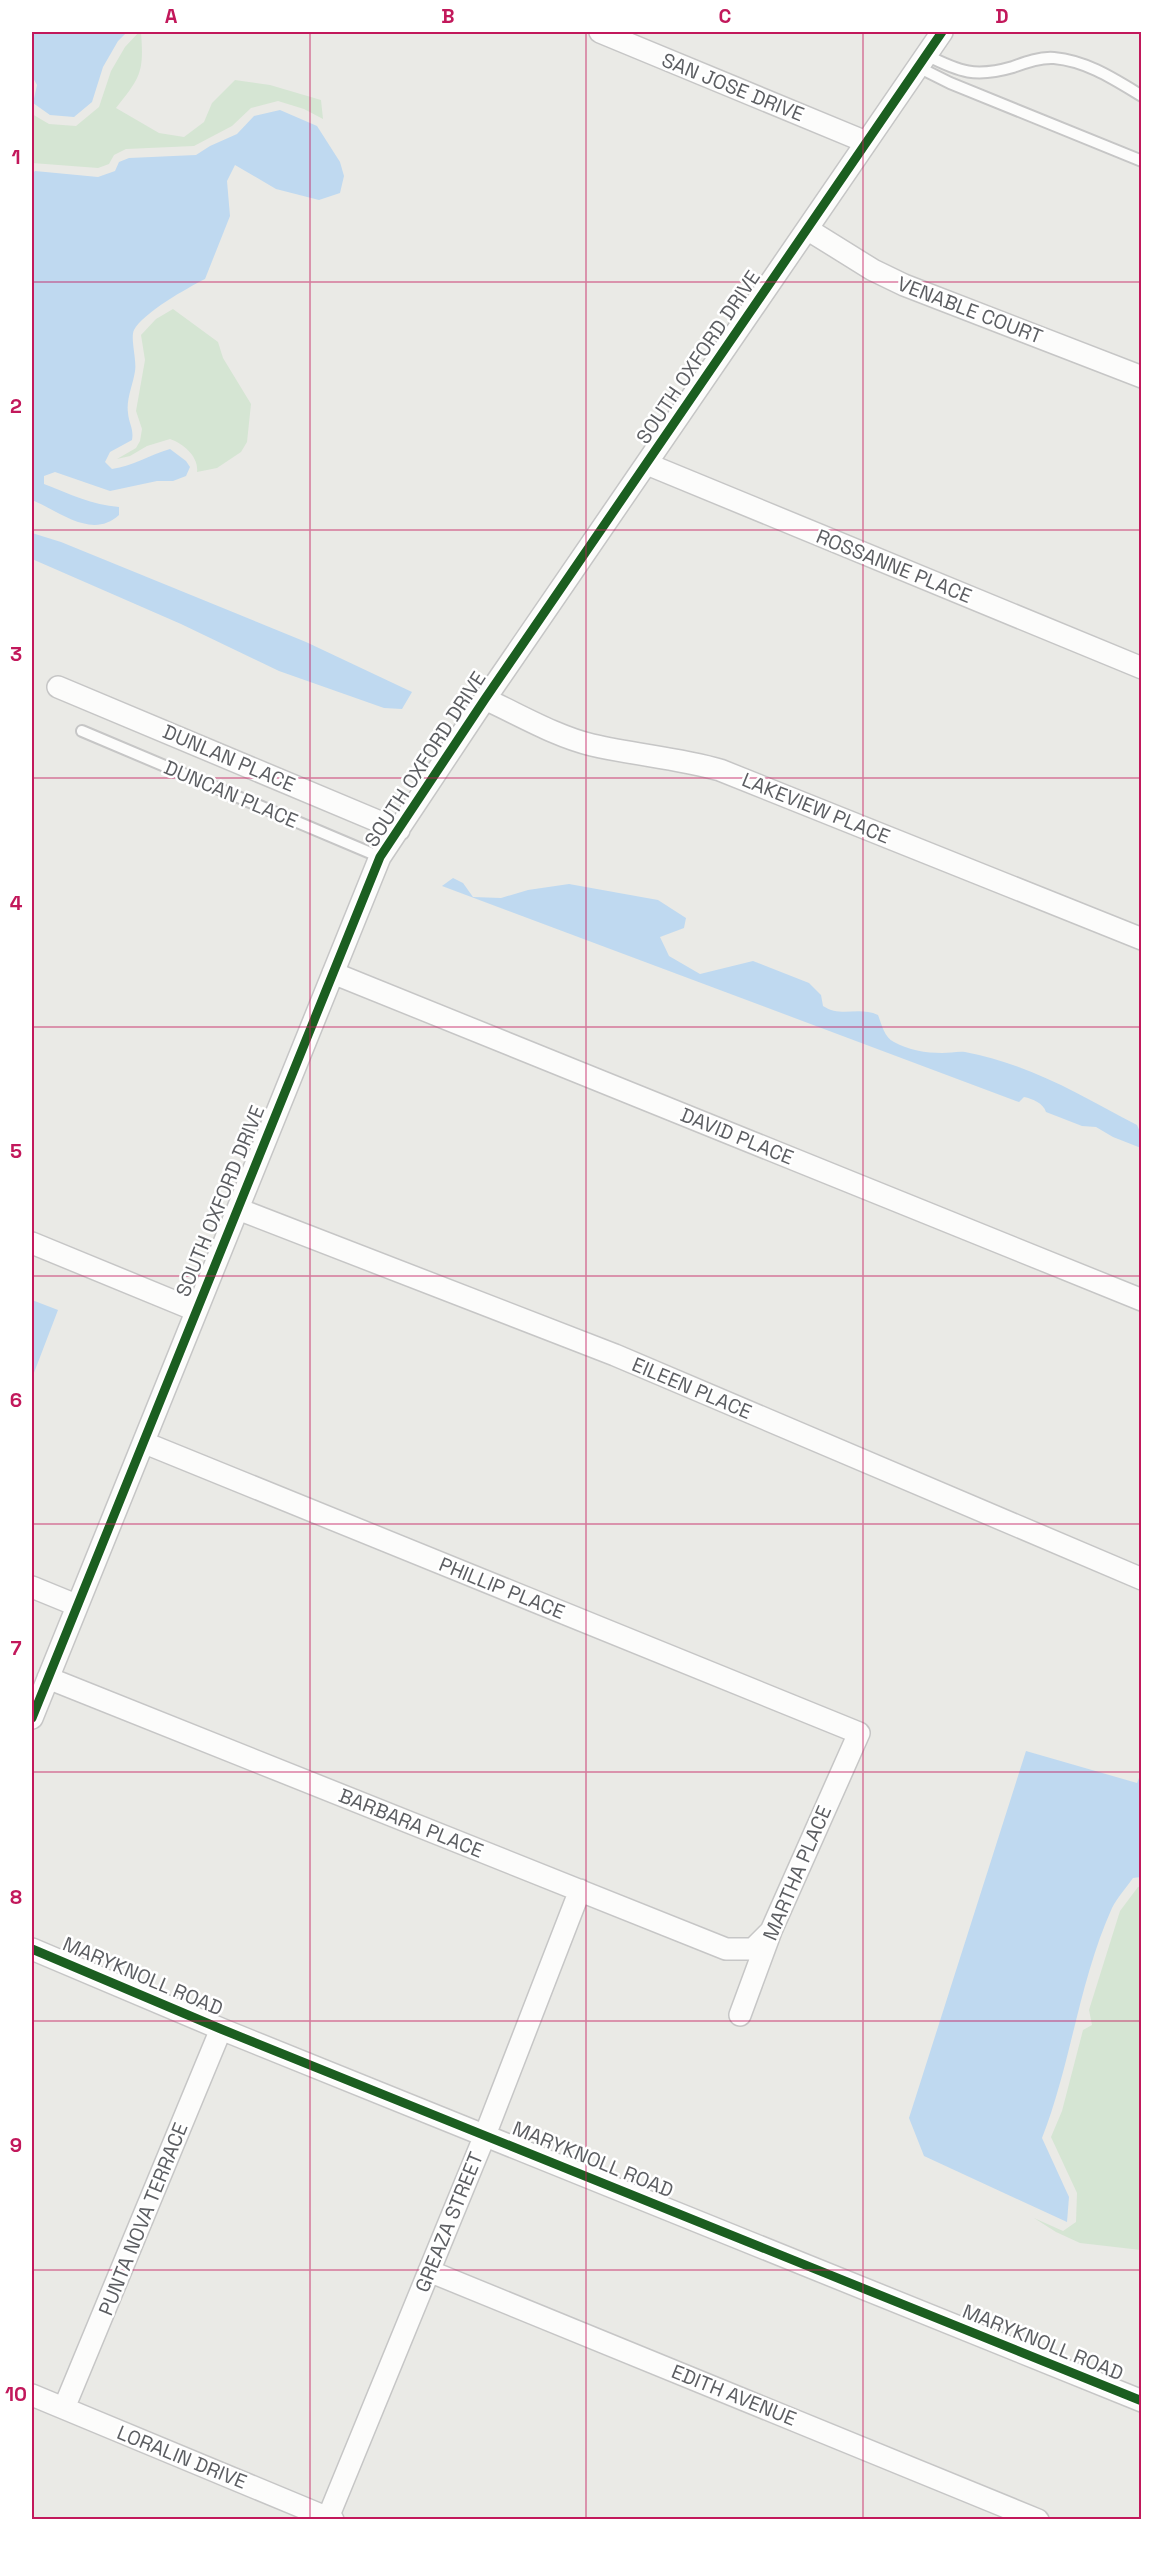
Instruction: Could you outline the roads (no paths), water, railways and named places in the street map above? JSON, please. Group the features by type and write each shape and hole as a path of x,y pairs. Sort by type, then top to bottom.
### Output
{"street":[{"name":"SAN JOSE DRIVE","path":"600,32 866,142"},
{"name":"SOUTH OXFORD DRIVE","path":"32,1718 380,857 485,699 942,32"},
{"name":"VENABLE COURT","path":"807,229 873,270 904,285 1142,377"},
{"name":"ROSSANNE PLACE","path":"647,464 1142,668"},
{"name":"DUNLAN PLACE","path":"58,687 399,830"},
{"name":"LAKEVIEW PLACE","path":"485,699 565,737 684,760 720,770 1142,939"},
{"name":"DAVID PLACE","path":"333,973 1142,1300"},
{"name":"EILEEN PLACE","path":"238,1209 615,1355 1142,1579"},
{"path":"32,1243 195,1310"},
{"name":"PHILLIP PLACE","path":"145,1443 859,1733"},
{"path":"32,1587 76,1605"},
{"name":"BARBARA PLACE","path":"48,1678 726,1949 753,1949 771,1931"},
{"name":"MARTHA PLACE","path":"740,2015 771,1931 859,1733"},
{"name":"GREAZA STREET","path":"329,2519 485,2135 580,1890"},
{"name":"MARYKNOLL ROAD","path":"32,1949 221,2029 1142,2401"},
{"name":"PUNTA NOVA TERRACE","path":"64,2408 221,2029"},
{"name":"EDITH AVENUE","path":"429,2271 1038,2520"},
{"name":"LORALIN DRIVE","path":"32,2395 329,2519"}],"lane":[{"path":"922,61 962,73 998,71 1037,59 1053,58 1076,62 1103,72 1142,96"},
{"path":"922,61 950,83 1142,161"},
{"name":"DUNCAN PLACE","path":"82,731 380,857"}],"water":[{"path":"32,32 127,32 118,41 103,67 92,102 74,117 50,115 33,103 37,85 32,76"},
{"path":"280,110 317,126 340,162 344,176 340,193 319,200 276,189 235,165 227,181 230,216 205,279 146,316 134,330 135,366 128,408 132,440 110,452 105,462 112,469 120,468 170,449 190,467 186,476 173,481 157,481 110,491 55,472 44,476 44,484 90,501 119,507 119,515 109,522 98,525 76,521 32,500 32,174 35,171 98,177 115,171 119,162 129,158 196,155 237,134 254,116"},
{"path":"32,533 61,542 306,642 412,692 402,709 384,708 279,671 181,624 32,559"},
{"path":"453,878 463,883 473,897 501,898 528,890 569,884 658,900 686,918 684,928 660,937 669,956 700,974 753,961 809,983 821,995 823,1006 836,1011 864,1011 878,1015 888,1037 899,1045 923,1052 962,1052 989,1058 1054,1082 1137,1125 1141,1134 1141,1148 1113,1137 1096,1127 1082,1126 1046,1112 1040,1104 1031,1099 1024,1097 1019,1102 442,886"},
{"path":"32,1300 58,1310 32,1378"},
{"path":"1026,1751 1137,1783 1141,1773 1141,1877 1133,1878 1116,1900 1101,1936 1083,1993 1061,2081 1042,2138 1069,2197 1067,2222 924,2156 909,2118"}]}
